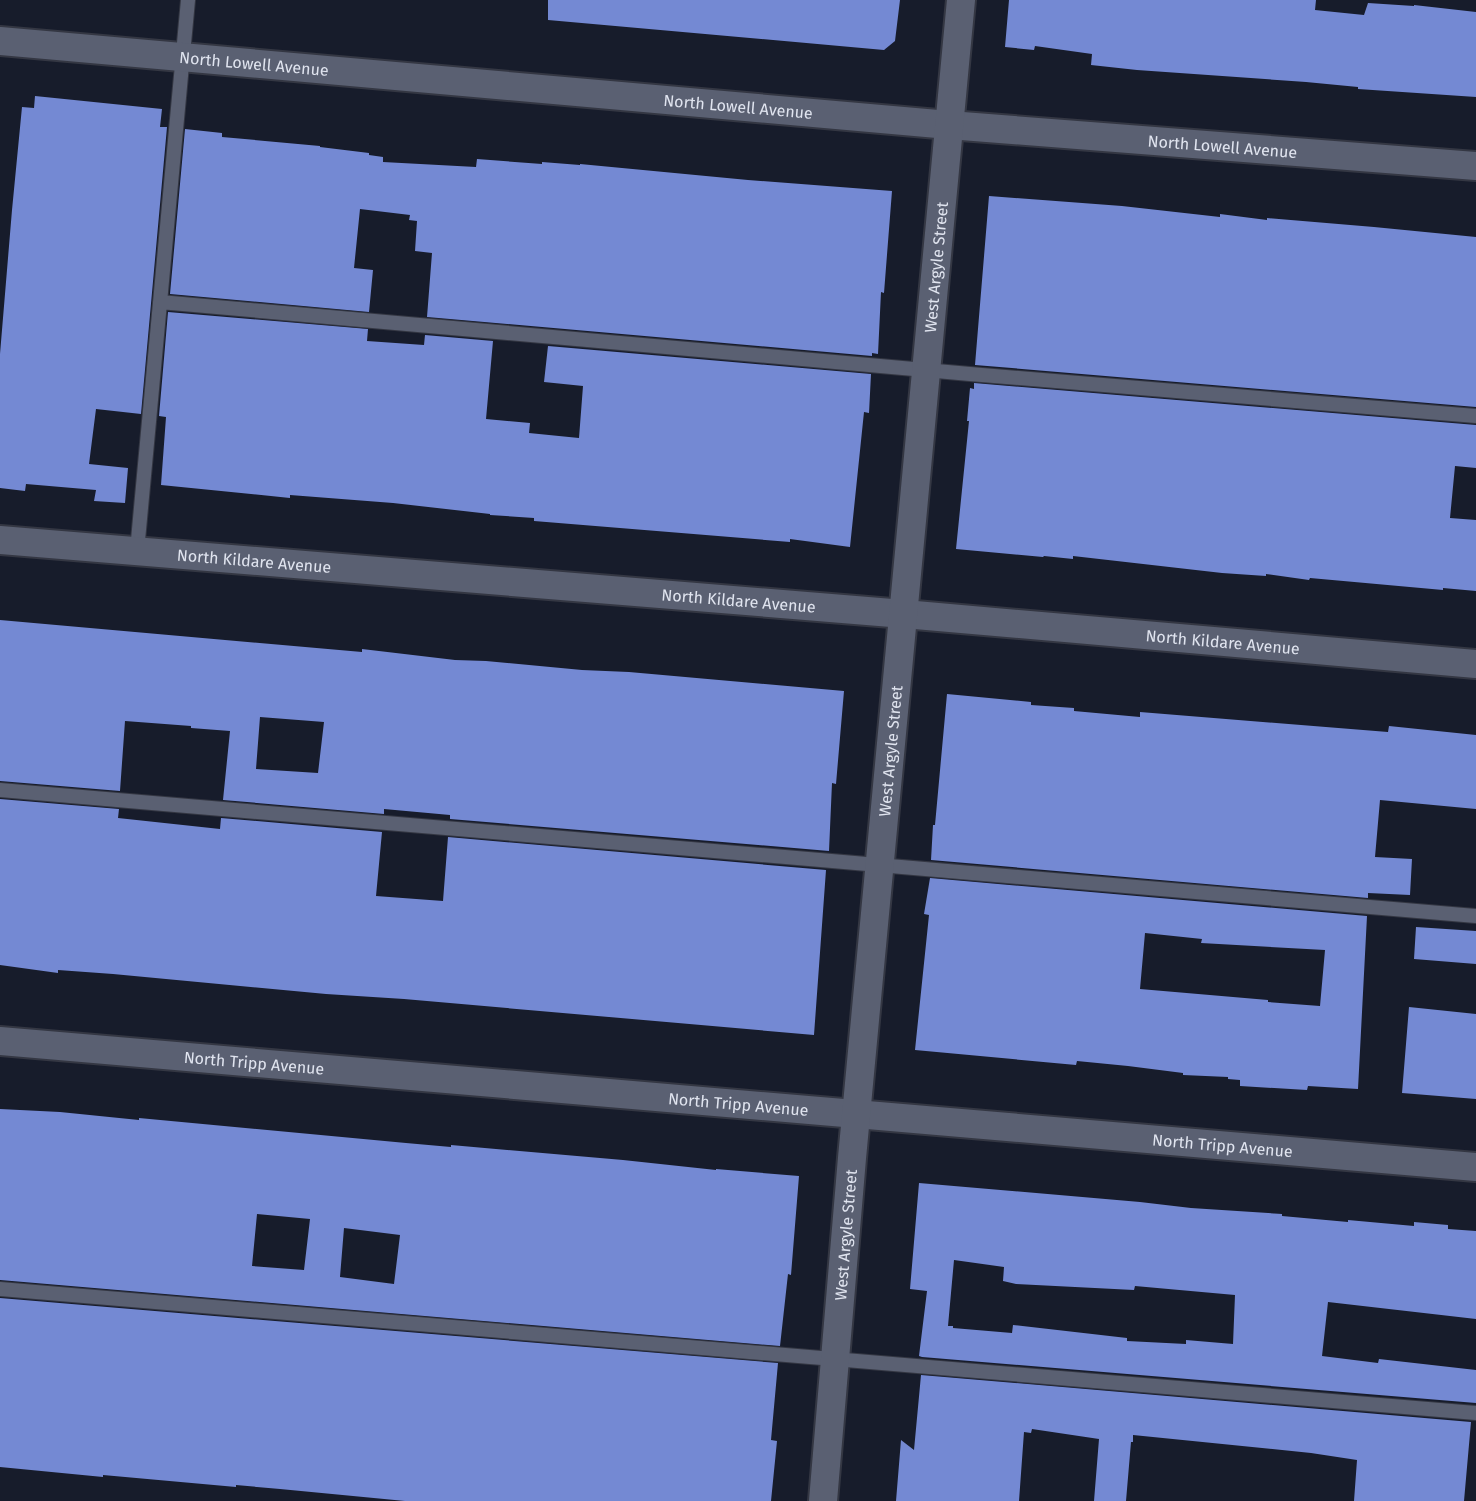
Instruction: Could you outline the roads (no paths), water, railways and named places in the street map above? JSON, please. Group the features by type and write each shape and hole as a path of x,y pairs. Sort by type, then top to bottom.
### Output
{"street":[{"name":"West Argyle Street","path":"823,1501 856,1114 961,0"},
{"name":"North Lowell Avenue","path":"0,41 949,125 1476,166"},
{"name":"North Kildare Avenue","path":"0,540 904,614 1476,664"},
{"name":"North Tripp Avenue","path":"0,1041 1476,1167"}],"lane":[{"path":"137,551 188,0"},
{"path":"160,302 1476,416"},
{"path":"0,790 1476,916"},
{"path":"0,1289 1476,1413"}]}
